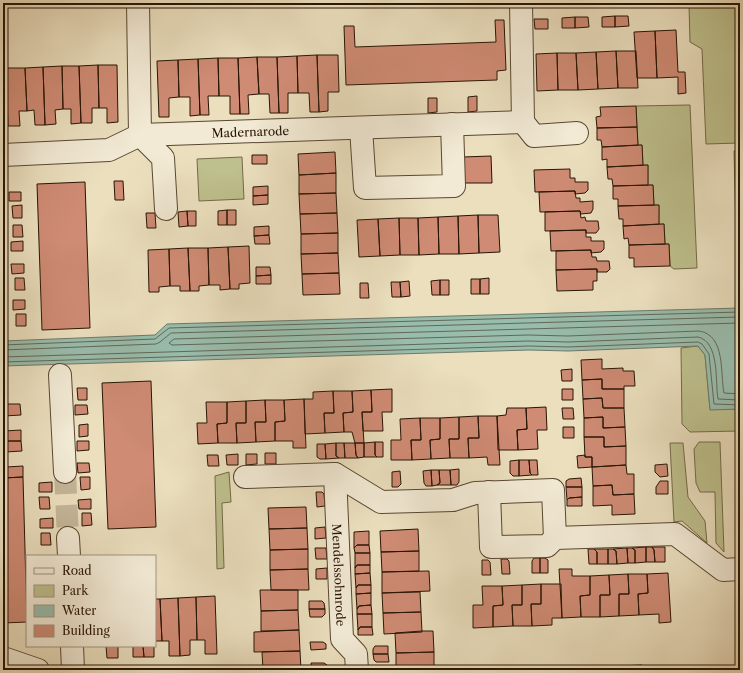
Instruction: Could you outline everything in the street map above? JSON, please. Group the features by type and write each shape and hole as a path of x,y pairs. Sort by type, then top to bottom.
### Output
{"street":[{"path":"138,3 140,135 163,158 166,209"},
{"path":"521,3 523,122 534,136 577,133"},
{"name":"Madernarode","path":"3,155 108,150 140,135 523,122"},
{"path":"361,128 365,188 454,186 452,124"},
{"path":"60,375 65,472"},
{"path":"245,478 336,474 381,502 453,500 475,493 489,492 553,490 555,538 548,546 491,546 489,492"},
{"name":"Mendelssohnrode","path":"336,474 342,639 356,654 357,670"},
{"path":"555,538 675,534 731,570"},
{"path":"72,647 73,670"},
{"path":"6,663 38,670"}],"green space":[{"path":"740,3 740,143 706,144 702,49 690,42 689,5"},
{"path":"690,105 697,268 674,269 670,266 669,244 665,244 664,224 659,224 659,205 654,205 653,185 648,185 648,165 643,165 642,145 638,145 636,106"},
{"path":"740,150 740,270 737,270 734,151"},
{"path":"242,157 244,199 199,201 197,159"},
{"path":"698,346 705,355 710,409 740,409 740,431 690,432 682,424 681,348"},
{"path":"699,442 720,442 724,552 716,543 715,492 700,492 696,483 694,449"},
{"path":"670,443 683,443 688,497 705,521 707,543 682,521 674,522"},
{"path":"229,472 231,502 222,503 224,568 217,569 215,476"}],"water":[{"path":"740,308 740,409 710,410 705,355 698,346 568,351 529,350 3,366 3,341 155,335 167,324"}],"building":[{"path":"615,16 615,27 602,27 602,17"},
{"path":"615,16 628,16 629,26 615,27"},
{"path":"575,17 588,17 589,27 575,28"},
{"path":"575,17 575,28 562,28 562,18"},
{"path":"534,19 548,19 548,29 535,29"},
{"path":"495,20 504,20 506,70 497,71 497,80 346,85 344,26 354,26 355,47 496,42"},
{"path":"676,30 678,72 685,72 686,93 678,94 678,77 657,78 655,31"},
{"path":"655,31 657,78 637,78 634,32"},
{"path":"616,51 618,88 598,89 596,52"},
{"path":"616,51 636,51 638,88 618,88"},
{"path":"596,52 598,89 578,90 576,53"},
{"path":"557,53 558,90 537,91 536,54"},
{"path":"557,53 576,53 578,90 558,90"},
{"path":"317,55 319,112 310,112 309,93 298,93 297,56"},
{"path":"317,55 338,55 339,92 328,92 328,111 319,112"},
{"path":"297,56 298,93 288,93 288,113 279,113 277,57"},
{"path":"257,57 277,57 279,113 270,113 269,94 259,94"},
{"path":"257,57 259,94 248,95 249,114 240,114 238,58"},
{"path":"218,58 219,96 208,96 209,115 200,115 198,59"},
{"path":"218,58 238,58 240,114 230,114 230,96 219,96"},
{"path":"198,59 200,115 190,116 190,97 179,97 178,60"},
{"path":"178,60 179,97 169,98 169,117 159,117 157,61"},
{"path":"98,65 99,108 92,108 92,123 81,123 79,66"},
{"path":"98,65 117,65 118,122 107,123 107,108 99,108"},
{"path":"62,66 79,66 81,123 71,124 71,109 63,109"},
{"path":"62,66 63,109 55,110 56,124 45,125 43,67"},
{"path":"43,67 45,125 35,125 34,110 27,111 25,68"},
{"path":"6,68 25,68 27,111 19,111 20,126 8,126"},
{"path":"477,96 477,111 468,112 468,97"},
{"path":"428,98 437,98 437,112 428,113"},
{"path":"636,106 637,127 597,128 596,117 601,116 600,107"},
{"path":"637,127 638,145 602,147 601,140 597,140 597,128"},
{"path":"642,145 643,165 607,167 607,159 602,160 602,147"},
{"path":"335,152 336,173 299,175 298,154"},
{"path":"252,155 267,155 267,164 252,164"},
{"path":"491,156 492,183 464,183 463,157"},
{"path":"648,165 648,185 613,186 612,179 608,179 607,167"},
{"path":"570,169 570,178 575,178 575,182 588,182 588,190 585,193 575,194 575,191 535,192 534,170"},
{"path":"336,173 336,193 299,194 299,175"},
{"path":"114,181 123,181 124,200 115,200"},
{"path":"85,182 90,328 42,330 37,184"},
{"path":"653,185 654,205 618,206 618,199 613,199 613,186"},
{"path":"268,186 268,195 253,196 253,187"},
{"path":"575,191 576,198 580,198 580,202 593,201 593,209 591,213 581,214 580,211 540,212 539,192"},
{"path":"9,192 21,192 21,201 9,201"},
{"path":"336,193 337,213 300,214 299,194"},
{"path":"268,195 268,204 253,205 253,196"},
{"path":"22,205 22,218 13,218 12,206"},
{"path":"659,205 659,224 623,226 623,219 619,219 618,206"},
{"path":"227,210 227,225 218,225 218,211"},
{"path":"227,210 236,210 236,225 227,225"},
{"path":"187,211 196,211 196,226 188,226"},
{"path":"187,211 188,226 179,227 178,212"},
{"path":"580,211 581,218 585,217 586,221 598,221 599,229 596,233 586,233 586,230 545,231 545,212"},
{"path":"146,213 155,213 156,228 147,228"},
{"path":"337,213 338,233 301,234 300,214"},
{"path":"478,215 479,253 459,254 458,216"},
{"path":"478,215 498,215 500,252 479,253"},
{"path":"458,216 459,254 439,254 438,217"},
{"path":"438,217 439,254 419,255 418,218"},
{"path":"399,218 418,218 419,255 400,255"},
{"path":"399,218 400,255 380,256 378,219"},
{"path":"378,219 380,256 359,257 357,220"},
{"path":"664,224 665,244 629,245 628,238 624,239 623,226"},
{"path":"13,225 22,225 23,237 13,237"},
{"path":"269,226 269,235 254,236 254,227"},
{"path":"586,230 586,237 591,237 591,241 604,241 604,249 601,252 591,253 591,250 551,251 550,231"},
{"path":"338,233 338,253 301,254 301,234"},
{"path":"269,235 270,244 255,244 254,236"},
{"path":"23,241 23,251 11,251 11,242"},
{"path":"669,244 670,266 634,267 634,258 629,258 629,245"},
{"path":"249,246 250,283 239,284 239,289 230,289 228,247"},
{"path":"228,247 230,289 220,290 220,285 209,285 208,248"},
{"path":"188,248 190,291 180,291 180,286 170,286 169,249"},
{"path":"188,248 208,248 209,285 199,286 199,291 190,291"},
{"path":"169,249 170,286 159,287 159,292 149,292 148,250"},
{"path":"591,250 592,257 596,257 597,261 609,261 610,269 607,272 597,272 597,269 556,270 556,251"},
{"path":"338,253 339,273 302,274 301,254"},
{"path":"11,264 24,264 24,273 12,274"},
{"path":"256,267 270,267 271,275 256,276"},
{"path":"597,269 597,281 593,281 593,290 557,291 556,270"},
{"path":"339,273 340,294 303,295 302,274"},
{"path":"271,275 271,284 256,284 256,276"},
{"path":"15,278 24,278 25,290 15,290"},
{"path":"489,278 489,294 480,294 480,279"},
{"path":"471,279 480,279 480,294 471,294"},
{"path":"440,280 449,280 449,295 440,295"},
{"path":"440,280 440,295 432,295 431,281"},
{"path":"409,281 410,296 401,297 400,282"},
{"path":"391,282 400,282 401,297 392,297"},
{"path":"360,283 368,283 369,298 360,298"},
{"path":"13,300 25,300 25,309 13,310"},
{"path":"16,314 26,314 26,326 16,326"},
{"path":"602,359 602,369 623,368 623,371 634,371 635,386 624,386 624,389 602,389 602,379 582,380 581,360"},
{"path":"572,369 572,381 562,381 561,370"},
{"path":"602,379 602,389 624,389 624,408 603,408 602,398 583,399 582,380"},
{"path":"151,381 156,527 108,529 102,383"},
{"path":"77,388 87,388 87,400 78,400"},
{"path":"392,389 392,412 382,412 383,431 363,431 362,412 372,412 371,390"},
{"path":"562,389 573,389 573,400 562,400"},
{"path":"371,390 372,412 362,412 364,443 355,443 352,432 344,432 343,413 353,412 352,391"},
{"path":"333,391 352,391 353,412 343,413 344,432 325,433 324,413 334,413"},
{"path":"333,391 334,413 324,413 325,433 305,434 304,399 313,399 313,392"},
{"path":"602,398 603,408 624,408 625,427 603,428 603,417 584,418 583,399"},
{"path":"304,399 306,448 293,448 293,441 275,441 275,422 285,421 284,400"},
{"path":"265,400 266,422 255,422 256,442 237,443 236,423 246,423 246,401"},
{"path":"265,400 284,400 285,421 275,422 275,441 256,442 255,422 266,422"},
{"path":"246,401 246,423 236,423 237,443 218,443 217,424 227,423 227,402"},
{"path":"206,402 227,402 227,423 217,424 218,443 198,444 197,423 207,423"},
{"path":"3,404 20,404 21,415 4,416 3,424"},
{"path":"75,405 87,405 88,414 75,415"},
{"path":"546,407 547,430 537,430 538,449 518,450 517,430 527,429 526,408"},
{"path":"507,408 526,408 527,429 517,430 518,450 498,450 497,416 506,415"},
{"path":"562,408 573,408 574,419 563,419"},
{"path":"478,416 497,416 500,465 488,465 487,457 469,458 468,438 479,438"},
{"path":"478,416 479,438 468,438 469,458 450,458 449,439 459,439 459,417"},
{"path":"459,417 459,439 449,439 450,458 431,459 430,440 440,439 440,418"},
{"path":"603,417 603,428 625,427 626,446 604,447 604,437 584,437 584,418"},
{"path":"420,418 421,440 411,440 412,460 391,460 391,440 401,440 400,419"},
{"path":"420,418 440,418 440,439 430,440 431,459 412,460 411,440 421,440"},
{"path":"4,423 4,431 21,430 21,441 3,441"},
{"path":"88,424 88,436 79,437 79,425"},
{"path":"563,427 574,427 574,438 563,438"},
{"path":"584,437 604,437 604,447 626,446 626,465 592,467 592,457 585,457"},
{"path":"3,441 21,441 22,451 5,452 5,459 3,459"},
{"path":"77,441 89,441 89,450 77,451"},
{"path":"375,442 383,442 383,457 377,457 375,455"},
{"path":"375,442 375,455 377,457 364,457 364,443"},
{"path":"336,443 344,443 345,458 339,458 336,456"},
{"path":"336,443 336,456 339,458 326,459 325,444"},
{"path":"344,443 355,443 356,455 358,458 345,458"},
{"path":"355,443 364,443 364,457 358,458 356,455"},
{"path":"317,444 325,444 326,459 320,459 317,457"},
{"path":"265,453 276,453 276,464 265,464"},
{"path":"238,454 238,465 227,465 226,455"},
{"path":"246,454 257,454 257,464 246,465"},
{"path":"207,455 218,455 219,466 208,466"},
{"path":"585,455 585,457 592,457 592,467 578,468 577,456"},
{"path":"3,459 5,459 6,467 23,466 23,477 3,478"},
{"path":"519,460 519,476 513,476 510,473 510,461"},
{"path":"519,460 529,460 530,473 532,475 519,476"},
{"path":"529,460 537,460 538,475 532,475 530,473"},
{"path":"77,463 89,463 90,472 78,473"},
{"path":"667,464 668,476 660,477 655,472 655,465"},
{"path":"626,465 627,474 634,474 634,494 613,495 612,485 593,486 592,467"},
{"path":"459,469 459,482 457,485 451,485 450,470"},
{"path":"431,470 439,470 440,483 437,485 432,486"},
{"path":"431,470 432,486 426,486 424,483 423,471"},
{"path":"439,470 450,470 451,485 437,485 440,483"},
{"path":"400,471 401,484 398,487 392,487 392,472"},
{"path":"23,477 26,622 3,623 3,478"},
{"path":"80,477 90,477 90,489 81,490"},
{"path":"581,478 582,487 566,487 566,481 569,479"},
{"path":"660,481 668,481 668,494 656,494 656,487"},
{"path":"52,482 52,492 39,492 39,483"},
{"path":"612,485 613,495 634,494 635,514 612,515 612,505 593,506 593,486"},
{"path":"566,487 582,487 582,497 569,498 567,500"},
{"path":"316,492 322,492 324,494 325,506 317,507"},
{"path":"39,497 49,497 50,509 40,509"},
{"path":"582,497 582,506 567,506 567,500 569,498"},
{"path":"91,499 91,509 79,509 78,500"},
{"path":"306,507 307,528 269,529 268,508"},
{"path":"82,513 91,513 92,525 82,526"},
{"path":"53,518 53,528 40,528 40,519"},
{"path":"325,527 326,538 315,539 315,528"},
{"path":"307,528 308,549 270,550 269,529"},
{"path":"418,529 419,551 381,552 380,531"},
{"path":"369,531 369,545 357,545 354,548 354,532"},
{"path":"41,533 50,533 51,545 41,545"},
{"path":"357,545 369,545 370,553 355,553 354,548"},
{"path":"646,547 652,547 654,550 655,562 646,562"},
{"path":"646,547 646,562 635,563 635,550 632,548"},
{"path":"652,547 665,547 665,562 655,562 654,550"},
{"path":"315,548 326,548 327,559 316,559"},
{"path":"627,548 632,548 635,550 635,563 628,563"},
{"path":"627,548 628,563 617,564 616,551 613,549"},
{"path":"308,549 308,569 270,570 270,550"},
{"path":"588,549 594,549 597,552 597,564 589,564"},
{"path":"594,549 608,549 608,564 597,564 597,552"},
{"path":"608,549 613,549 616,551 617,564 608,564"},
{"path":"419,551 419,571 382,572 381,552"},
{"path":"355,553 370,553 370,565 357,565 355,568"},
{"path":"534,558 540,558 540,573 532,573 532,561"},
{"path":"540,558 545,558 548,560 548,573 540,573"},
{"path":"501,559 507,559 509,561 510,574 502,574"},
{"path":"482,560 488,560 490,562 491,575 482,575"},
{"path":"357,565 370,565 370,573 355,574 355,568"},
{"path":"327,568 327,579 316,579 316,569"},
{"path":"308,569 309,590 271,590 270,570"},
{"path":"559,569 572,569 572,576 590,576 590,595 580,596 581,617 562,618"},
{"path":"429,571 430,591 382,593 382,572"},
{"path":"370,573 371,585 358,585 356,588 355,574"},
{"path":"668,573 671,622 659,623 659,614 639,615 638,594 648,593 647,574"},
{"path":"628,574 629,594 619,594 619,616 600,617 600,595 610,595 609,575"},
{"path":"628,574 647,574 648,593 638,594 639,615 619,616 619,594 629,594"},
{"path":"609,575 610,595 600,595 600,617 581,617 580,596 590,595 590,576"},
{"path":"541,584 541,604 531,604 532,626 513,626 512,605 522,605 522,585"},
{"path":"541,584 561,584 562,618 552,618 552,625 532,626 531,604 541,604"},
{"path":"358,585 371,585 371,593 356,594 356,588"},
{"path":"522,585 522,605 512,605 513,626 493,627 493,606 503,605 502,586"},
{"path":"482,586 502,586 503,605 493,606 493,627 473,628 473,605 483,605"},
{"path":"260,590 298,590 298,610 261,611"},
{"path":"420,592 421,612 383,613 382,593"},
{"path":"371,593 371,605 359,606 357,609 356,594"},
{"path":"215,596 217,654 205,654 205,640 197,640 196,597"},
{"path":"196,597 197,640 190,640 190,655 180,656 178,598"},
{"path":"178,598 180,656 169,656 169,641 162,641 160,599"},
{"path":"156,599 160,599 162,641 156,641"},
{"path":"309,601 322,601 325,609 309,609"},
{"path":"371,605 372,614 357,614 357,609 359,606"},
{"path":"309,609 325,609 325,614 322,617 310,617"},
{"path":"298,610 299,630 261,631 261,611"},
{"path":"421,612 422,632 384,634 383,613"},
{"path":"357,614 372,614 372,627 360,627 358,630"},
{"path":"360,627 372,627 373,635 358,635 358,630"},
{"path":"299,630 300,651 254,652 254,632"},
{"path":"433,631 434,652 396,653 395,633"},
{"path":"310,642 323,642 326,644 326,649 311,650"},
{"path":"375,646 388,646 388,654 373,654 373,649"},
{"path":"106,647 118,647 118,658 107,658"},
{"path":"133,647 143,647 144,657 133,657"},
{"path":"143,647 154,647 154,657 144,657"},
{"path":"300,651 301,670 263,670 262,652"},
{"path":"434,652 434,670 396,670 396,653"},
{"path":"373,654 388,654 389,662 376,662"},
{"path":"311,663 324,663 327,665 327,670 312,670"},
{"path":"642,665 640,670 551,670 551,669"}],"tunnel":[{"path":"65,472 68,538"}]}
